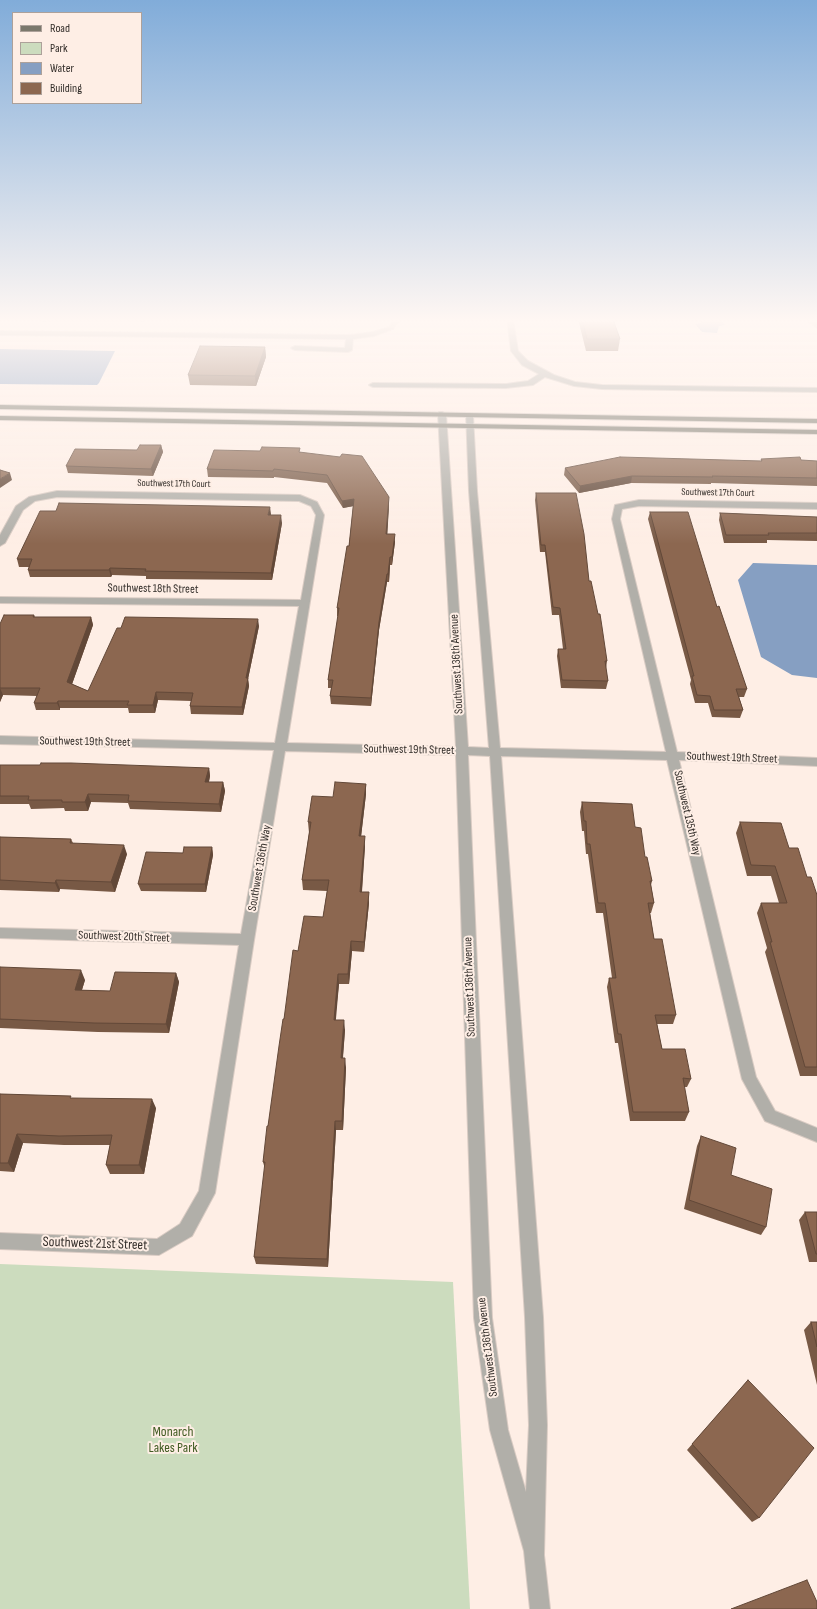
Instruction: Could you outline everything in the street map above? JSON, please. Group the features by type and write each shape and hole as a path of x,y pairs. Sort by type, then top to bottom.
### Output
{"main road":[{"path":"0,408 817,432"},
{"path":"0,418 469,421 817,421"}],"street":[{"name":"Southwest 136th Avenue","path":"442,420 447,486 461,751 483,1318 499,1430 534,1555"},
{"name":"Southwest 136th Avenue","path":"469,421 473,491 495,751 534,1317 538,1425 534,1555 540,1609"},
{"name":"Southwest 17th Court","path":"0,543 19,508 32,499 57,494 300,498 314,504"},
{"name":"Southwest 17th Court","path":"618,507 639,502 817,506"},
{"name":"Southwest 136th Way","path":"186,1230 207,1193 247,940 320,515 314,504"},
{"name":"Southwest 135th Way","path":"618,507 616,518 749,1079 770,1116 817,1135"},
{"name":"Southwest 18th Street","path":"0,600 305,603"},
{"name":"Southwest 19th Street","path":"0,740 495,751 817,762"},
{"name":"Southwest 20th Street","path":"0,933 247,940"},
{"name":"Southwest 21st Street","path":"0,1241 159,1247 186,1230"}],"green space":[{"name":"Monarch Lakes Park","path":"0,1264 453,1282 470,1609 0,1609"}],"water":[{"path":"753,563 817,565 817,678 792,675 761,657 738,580"}],"building":[{"path":"140,445 161,445 151,469 66,466 75,449 137,450"},
{"path":"262,447 300,448 299,452 340,457 342,454 362,456 389,497 386,534 395,534 379,622 371,698 330,696 333,680 328,680 339,608 337,608 347,546 349,546 354,499 342,501 327,475 274,469 273,471 207,469 214,450 260,451"},
{"path":"620,457 762,461 761,459 800,457 801,460 817,461 817,478 632,476 580,486 565,468"},
{"path":"0,470 10,473 0,479"},
{"path":"536,493 576,493 584,534 589,581 591,581 598,614 600,614 607,661 605,661 608,681 562,680 558,649 566,649 560,608 553,607 545,545 541,545"},
{"path":"59,503 270,507 268,515 281,515 271,573 145,571 146,569 110,568 109,570 28,570 32,559 17,559 40,511 56,511"},
{"path":"650,512 688,512 717,607 719,606 747,689 736,689 743,710 714,710 710,696 697,695 692,676 694,676"},
{"path":"720,513 817,517 817,533 726,535"},
{"path":"4,615 34,615 33,617 91,617 67,682 88,691 117,628 121,628 125,617 258,619 246,678 248,678 242,707 190,706 193,693 156,692 153,705 127,705 129,701 58,701 57,703 34,703 40,688 0,688 0,624"},
{"path":"41,763 209,768 205,782 223,782 219,804 128,801 129,795 88,794 85,802 28,800 29,796 0,796 0,765 40,765"},
{"path":"335,782 366,784 359,836 365,836 360,892 369,892 364,942 351,941 348,974 338,974 334,1020 344,1020 341,1058 345,1058 342,1121 335,1121 327,1259 254,1257 265,1162 263,1162 267,1126 293,950 298,951 304,916 323,917 329,880 302,880 311,822 308,822 312,796 333,797"},
{"path":"582,802 632,804 635,827 641,828 645,857 647,857 652,881 650,881 654,903 648,903 654,939 662,939 676,1015 655,1015 662,1049 685,1049 691,1079 683,1078 689,1112 633,1112 621,1034 618,1034 609,978 616,978 605,903 598,903 590,844 587,844 586,821 584,821"},
{"path":"740,822 781,823 789,848 798,848 807,877 811,877 817,895 817,1067 805,1067 770,942 772,942 761,903 787,903 775,866 751,865"},
{"path":"0,837 71,839 70,843 124,845 111,882 56,880 55,883 0,880"},
{"path":"184,847 212,847 205,884 138,884 146,852 183,853"},
{"path":"0,967 81,970 75,990 110,991 115,972 176,973 166,1024 94,1023 0,1019"},
{"path":"0,1094 71,1096 70,1098 152,1099 139,1165 106,1165 112,1135 59,1136 17,1134 8,1163 0,1163"},
{"path":"701,1136 736,1148 731,1175 772,1189 766,1227 689,1200"},
{"path":"805,1212 817,1212 817,1254 816,1254"},
{"path":"811,1322 817,1322 817,1347"},
{"path":"748,1380 814,1448 759,1518 692,1444"},
{"path":"807,1580 817,1602 817,1609 731,1609"}]}
